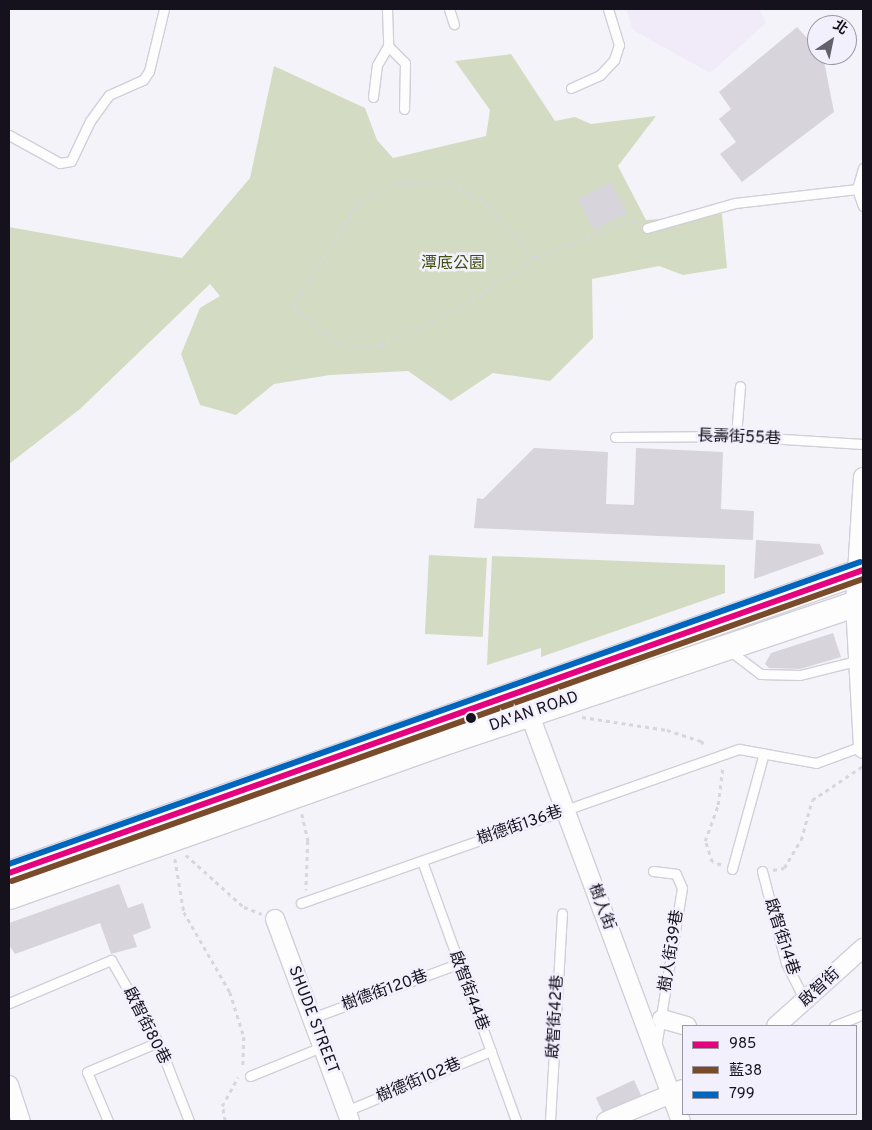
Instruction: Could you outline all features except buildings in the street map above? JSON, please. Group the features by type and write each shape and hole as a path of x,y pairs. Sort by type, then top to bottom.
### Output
{"street":[{"path":"862,748 856,661 863,477"},
{"name":"DA'AN ROAD","path":"9,896 525,703 859,571"},
{"name":"DA'AN ROAD","path":"9,873 525,703 727,649 859,603"},
{"name":"樹人街","path":"525,703 655,1052 677,1091 681,1121"},
{"name":"SHUDE STREET","path":"275,918 324,1046 348,1116"},
{"name":"啟智街","path":"777,1025 863,948"},
{"path":"662,1019 683,1025"},
{"path":"9,1085 21,1121"},
{"path":"606,1121 677,1091"}],"lane":[{"path":"9,135 60,163 71,161 90,121 109,94 143,80 149,71 164,9"},
{"path":"373,97 377,65 388,46 387,9"},
{"path":"449,9 454,24"},
{"path":"571,88 600,75 614,60 619,45 608,9"},
{"path":"388,46 405,63 404,109"},
{"path":"863,168 857,189 863,206"},
{"path":"647,228 735,203 857,189"},
{"path":"736,436 740,386"},
{"name":"長壽街55巷","path":"615,437 736,436 863,444"},
{"path":"727,649 760,674 800,675 856,661"},
{"path":"732,869 764,753 816,763 862,748"},
{"name":"樹德街136巷","path":"301,903 739,749 764,753"},
{"name":"啟智街44巷","path":"422,860 457,964 516,1121"},
{"name":"樹人街39巷","path":"653,871 676,874 682,888 662,1019 655,1052"},
{"name":"啟智街14巷","path":"762,871 786,963 806,1001"},
{"name":"啟智街42巷","path":"550,1121 562,913"},
{"name":"啟智街80巷","path":"9,1003 111,960 158,1042 189,1121"},
{"name":"樹德街120巷","path":"312,1018 457,964"},
{"path":"836,1025 863,1014"},
{"path":"108,1121 87,1072 158,1042"},
{"path":"250,1076 324,1046"},
{"name":"樹德街102巷","path":"348,1116 491,1051"}],"path":[{"path":"534,258 489,207 449,182 393,184 360,201 293,307 343,346 379,346 452,312 534,258 631,220 647,228"}],"shaded area":[{"path":"626,9 759,9 766,23 710,73 633,30"}],"green space":[{"name":"潭底公園","path":"511,54 555,121 575,117 591,124 656,116 618,166 646,220 722,214 727,268 683,275 659,266 592,279 593,338 550,381 493,373 451,401 408,371 330,375 274,384 236,415 200,405 181,354 200,308 220,296 210,284 80,409 9,464 9,227 182,258 250,178 274,66 365,108 377,140 393,158 486,136 490,110 455,61"},
{"path":"429,555 487,558 483,637 425,634"},
{"path":"492,556 725,565 725,593 541,657 541,648 487,665"}],"transit line":[{"name":"799","path":"9,864 860,562"},
{"name":"985","path":"9,873 863,570"},
{"name":"藍38","path":"12,881 863,579"}]}
